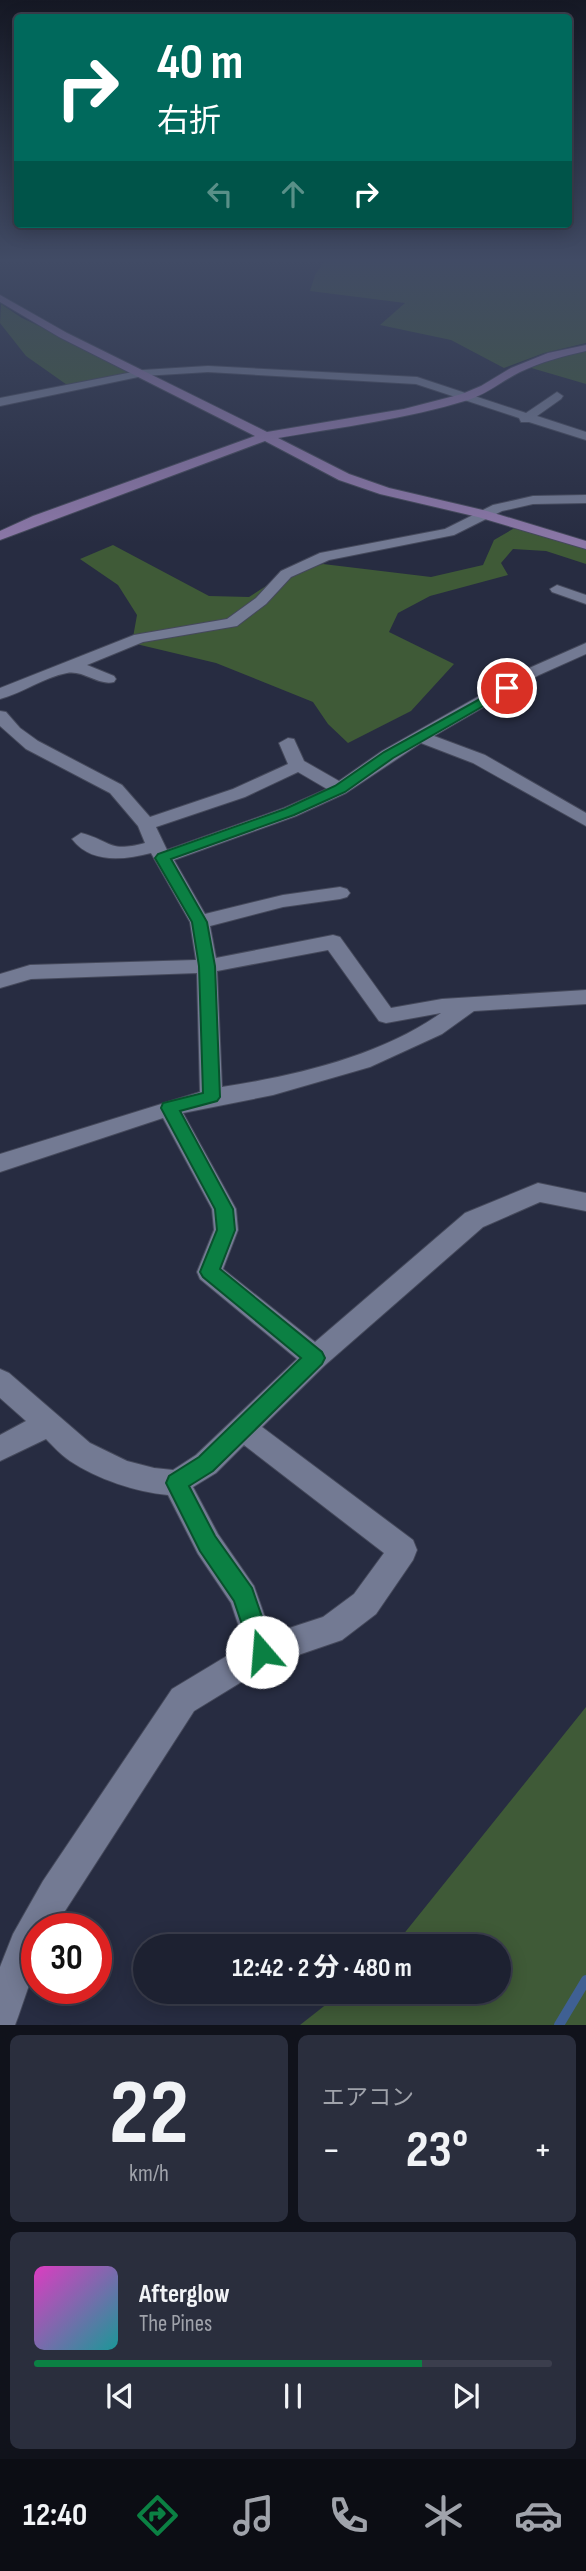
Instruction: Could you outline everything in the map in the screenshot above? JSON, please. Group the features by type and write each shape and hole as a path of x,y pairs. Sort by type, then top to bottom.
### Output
{"street":[{"path":"102,354 323,467 363,484 482,514 586,545"},
{"path":"0,536 38,519 267,436 405,413 466,397 540,360 565,354"},
{"path":"0,402 143,373 208,369 417,381 525,419 586,436"},
{"path":"525,419 557,396"},
{"path":"0,694 139,638 232,623 261,601 286,574 325,556 449,532 482,514 533,500 586,499"},
{"path":"557,589 586,600"},
{"path":"81,839 107,854 159,852 290,812 340,789 388,755 533,672 586,648"},
{"path":"61,668 86,669 108,679"},
{"path":"0,716 14,732 32,745 116,789 146,824 159,852 200,922 207,966 211,1097"},
{"path":"421,737 479,759 586,821"},
{"path":"288,743 291,756 299,765 340,789"},
{"path":"146,824 239,793 299,765"},
{"path":"200,922 283,901 340,892"},
{"path":"0,981 30,972 207,966 333,942 386,1016 442,1006 586,997"},
{"path":"0,1163 169,1108 211,1097 273,1087 362,1061 434,1029 469,1004"},
{"path":"169,1108 224,1209 226,1230 209,1272 315,1358"},
{"path":"0,1381 80,1451 154,1481 176,1483 206,1464 315,1358 474,1220 538,1192 586,1202"},
{"path":"0,1450 49,1423"},
{"path":"0,2017 25,1946 49,1903 183,1700 262,1652 331,1629 365,1604 403,1550 244,1429"},
{"path":"176,1483 208,1544 244,1596 262,1652"}],"green space":[{"path":"24,354 98,354 136,371 70,387"},
{"path":"477,354 543,354 504,368"},
{"path":"574,354 586,354 586,384 528,367"},
{"path":"518,526 586,548 586,564 546,551 513,549 501,563 508,575 430,596 398,613 389,632 454,664 411,711 348,743 328,724 313,702 216,663 132,643 137,615 118,585 80,559 113,545 209,596 249,597 283,575 323,564 431,577 483,565 494,540"},
{"path":"586,1707 586,2025 300,2025 327,2004 511,2004 511,1934 404,1934"}],"waterway":[{"path":"559,2025 586,1980"}],"route":[{"path":"262,1652 244,1596 208,1544 176,1483 206,1464 315,1358 209,1272 226,1230 224,1209 169,1108 211,1097 207,966 200,922 163,858 290,812 340,789 388,755 507,688"}]}
